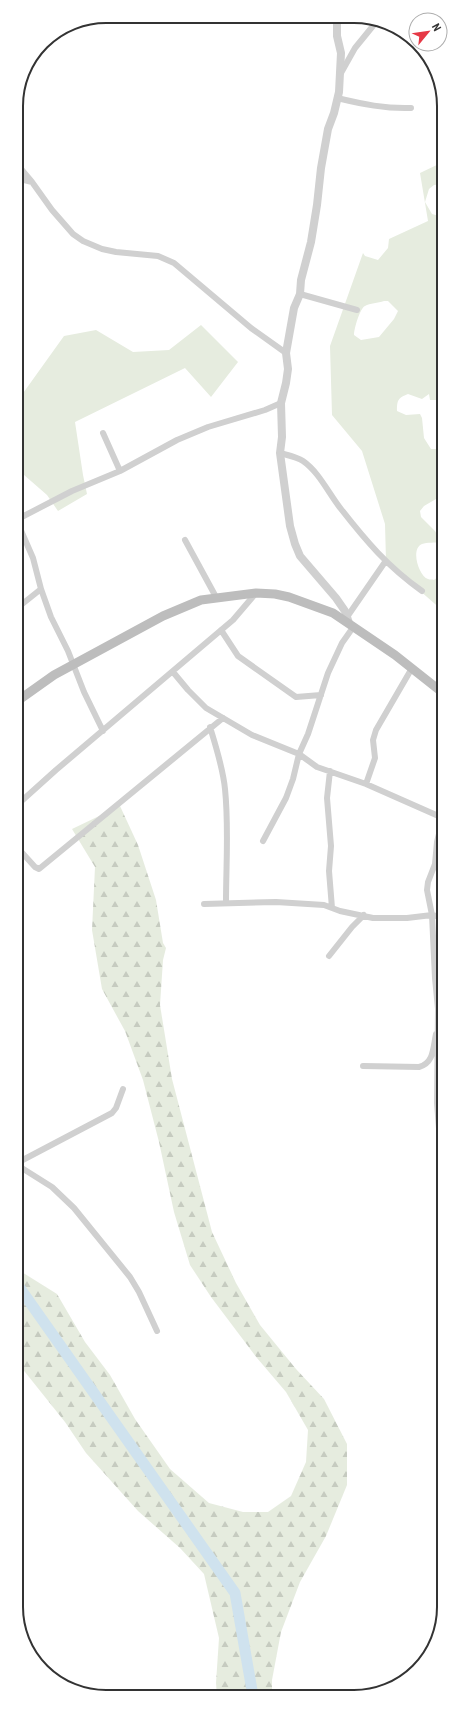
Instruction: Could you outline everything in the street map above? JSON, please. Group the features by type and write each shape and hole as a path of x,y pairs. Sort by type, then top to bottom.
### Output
{"main road":[{"path":"23,697 54,675 73,664 163,616 201,600 256,593 275,594 299,600 333,613 350,622 437,688"}],"street":[{"path":"337,23 337,36 341,53 339,92 328,129 311,242 301,280 300,294 294,308 286,353 287,376 281,403 282,437 280,453 290,526 295,544 300,556 336,598 350,622"},
{"path":"341,73 356,48 373,26"},
{"path":"337,98 376,107 396,109 411,108"},
{"path":"23,171 52,210 73,234 83,241 102,249 116,252 158,256 174,263 251,328 286,353"},
{"path":"23,180 32,182"},
{"path":"300,294 357,310"},
{"path":"23,516 72,491 120,472 183,438 208,427 265,410 281,403"},
{"path":"103,433 120,472"},
{"path":"280,453 302,461 315,473 356,528 385,562 422,591"},
{"path":"23,536 33,558 41,589 51,617 103,731"},
{"path":"184,540 216,597"},
{"path":"263,841 286,798 293,779 299,754 328,673 350,622 385,562"},
{"path":"23,604 41,589"},
{"path":"23,800 233,620 256,593"},
{"path":"220,630 238,656 296,697 321,695"},
{"path":"366,784 375,758 374,740 376,730 412,668"},
{"path":"173,672 206,708 252,735 299,754 317,766 366,784 437,815"},
{"path":"23,854 35,867 39,869 222,718"},
{"path":"210,727 225,789 226,902"},
{"path":"330,771 326,798 331,846 329,871 332,908"},
{"path":"437,842 435,864 428,882 427,890 432,916 437,1005"},
{"path":"204,904 226,902 290,903 324,905 340,911 387,919 437,917"},
{"path":"329,956 352,927 364,915"},
{"path":"363,1066 424,1066 430,1060 437,1028"},
{"path":"23,1161 112,1113 116,1108 123,1089"},
{"path":"23,1168 52,1187 78,1212 130,1277 139,1292 157,1331"}],"green space":[{"path":"437,165 437,185 429,189 425,202 432,214 437,215 437,401 430,400 429,394 422,399 408,394 399,400 397,404 397,411 406,415 420,414 422,418 424,438 431,449 437,448 437,499 424,506 420,511 421,517 437,535 437,542 422,544 418,547 416,556 419,568 425,577 434,580 437,578 437,606 386,561 385,524 362,451 332,415 330,346 363,253 365,256 378,260 388,248 389,239 428,221 420,173","holes":["388,301 398,311 394,319 379,337 361,340 354,335 361,311 365,306"]},
{"path":"201,325 238,362 211,397 185,368 75,422 87,494 58,511 47,495 23,474 23,393 64,336 96,330 133,352 169,350"},
{"path":"120,806 138,845 156,900 163,943 166,948 163,960 160,1005 172,1079 212,1232 236,1283 260,1325 296,1369 324,1399 347,1444 347,1485 326,1536 300,1582 281,1632 272,1680 272,1690 217,1690 219,1638 204,1574 180,1548 138,1511 86,1453 65,1422 23,1370 23,1273 57,1294 85,1342 110,1375 135,1419 170,1469 209,1503 243,1512 268,1512 291,1496 306,1462 308,1430 286,1392 257,1358 211,1297 190,1265 174,1212 159,1142 143,1080 125,1031 102,989 92,930 95,867 72,829"}],"waterway":[{"path":"23,1293 235,1593 252,1690"}]}
